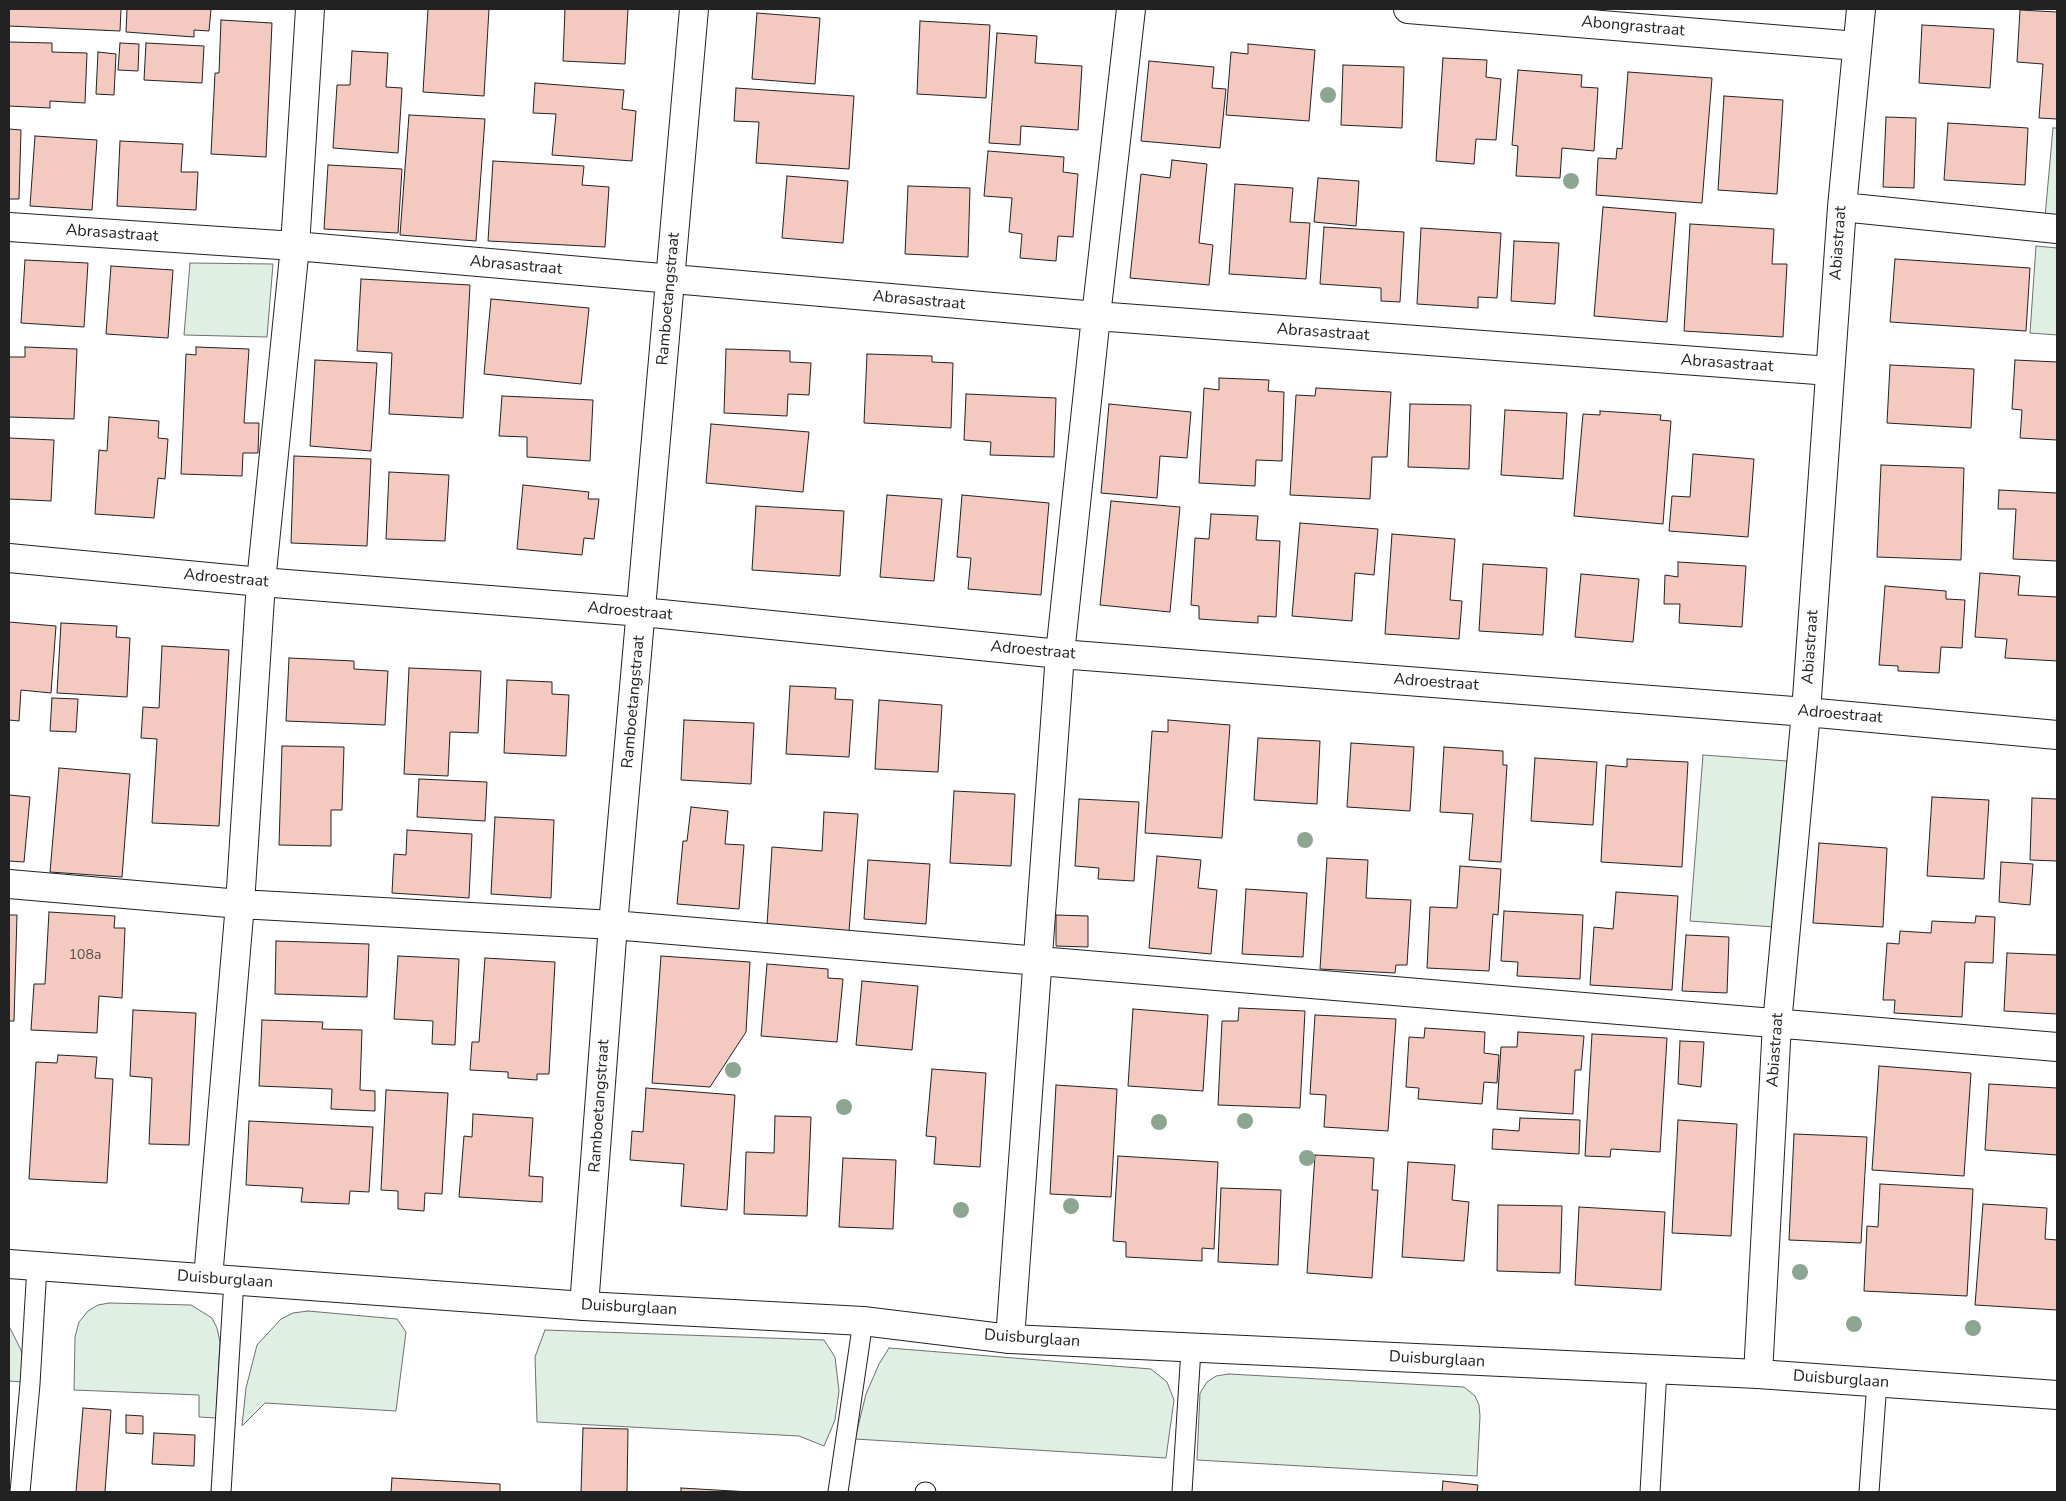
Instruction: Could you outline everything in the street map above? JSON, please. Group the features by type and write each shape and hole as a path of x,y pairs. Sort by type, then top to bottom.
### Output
{"street":[{"path":"221,1279 240,904 261,582 295,246 310,9"},
{"name":"Ramboetangstraat","path":"584,1306 613,925 694,9"},
{"path":"1010,1339 1060,654 1131,9"},
{"name":"Abongrastraat","path":"1408,9 1857,46"},
{"name":"Abiastraat","path":"1758,1374 1777,1024 1806,712 1842,207 1861,9"},
{"path":"1842,207 2057,229"},
{"name":"Abrasastraat","path":"9,227 295,246 1096,316 1830,371"},
{"name":"Adroestraat","path":"9,558 261,582 642,612 1060,654 1806,712 2057,735"},
{"path":"9,884 240,904 613,925 2057,1047"},
{"name":"Duisburglaan","path":"9,1264 584,1306 863,1321 1010,1339 1191,1349 1758,1374 2057,1395"}],"lane":[{"path":"20,1492 30,1384 37,1266"},
{"path":"220,1492 221,1279"},
{"path":"838,1492 863,1321"},
{"path":"1182,1492 1191,1349"},
{"path":"1650,1492 1657,1370"},
{"path":"1869,1492 1877,1382"}],"green space":[{"path":"2053,128 2057,128 2057,218 2045,217"},
{"path":"2036,246 2057,248 2057,335 2030,333"},
{"path":"190,263 273,264 267,337 184,335"},
{"path":"1703,755 1787,761 1774,927 1690,921"},
{"path":"109,1303 191,1305 212,1318 217,1328 220,1342 216,1418 199,1417 199,1395 74,1390 75,1337 79,1322 88,1311 98,1305"},
{"path":"308,1311 397,1319 406,1332 396,1411 265,1403 242,1426 246,1388 257,1345 281,1319 293,1313"},
{"path":"9,1326 21,1350 25,1366 23,1382 9,1381"},
{"path":"545,1330 824,1340 835,1357 839,1391 835,1420 824,1446 799,1436 537,1422 535,1357"},
{"path":"889,1348 1151,1369 1167,1382 1174,1400 1166,1458 855,1439 866,1394 879,1364"},
{"path":"1229,1374 1464,1387 1475,1396 1479,1405 1477,1476 1197,1460 1200,1393 1207,1382 1216,1376"}],"building":[{"path":"9,9 121,9 120,31 9,26"},
{"path":"127,9 211,9 209,31 194,30 194,37 126,32"},
{"path":"428,9 489,9 484,96 423,92"},
{"path":"565,9 628,9 625,64 563,61"},
{"path":"2020,10 2057,12 2057,119 2039,118 2043,64 2017,62"},
{"path":"757,13 820,18 815,84 752,79"},
{"path":"221,20 272,23 266,157 211,154 215,73 219,73"},
{"path":"920,21 990,25 986,98 917,94"},
{"path":"1922,25 1994,29 1990,88 1919,83"},
{"path":"997,33 1037,36 1035,63 1082,66 1078,130 1021,126 1020,145 989,143"},
{"path":"9,42 52,43 52,52 87,53 85,103 50,101 50,108 9,106"},
{"path":"120,43 139,44 138,71 118,70"},
{"path":"146,43 204,46 202,83 144,80"},
{"path":"1248,44 1315,50 1309,121 1226,115 1231,52 1248,54"},
{"path":"352,51 388,53 386,87 402,88 398,153 333,148 337,85 350,85"},
{"path":"98,52 116,54 114,95 96,94"},
{"path":"1443,58 1487,60 1486,77 1501,79 1496,140 1476,139 1474,164 1436,161"},
{"path":"1149,61 1214,67 1212,88 1226,89 1220,148 1141,141"},
{"path":"1343,65 1404,67 1402,128 1341,125"},
{"path":"1518,70 1582,75 1581,87 1598,88 1594,151 1562,148 1560,178 1516,176 1518,146 1512,145"},
{"path":"1628,72 1712,78 1702,203 1596,195 1598,158 1616,159 1617,148 1622,149"},
{"path":"535,83 624,90 622,109 636,111 632,161 552,155 556,114 533,113"},
{"path":"736,88 854,96 849,169 756,163 759,122 734,121"},
{"path":"1724,96 1783,100 1777,194 1718,190"},
{"path":"409,115 485,119 476,241 400,235"},
{"path":"1886,117 1916,118 1914,188 1883,187"},
{"path":"1948,123 2028,128 2025,185 1944,180"},
{"path":"9,129 21,130 19,199 9,199"},
{"path":"35,136 97,140 92,210 30,206"},
{"path":"120,141 183,144 181,172 198,172 196,210 117,206"},
{"path":"988,151 1064,157 1063,172 1078,174 1073,237 1058,236 1056,261 1020,258 1022,234 1009,232 1012,198 984,196"},
{"path":"1172,160 1207,164 1199,243 1213,245 1209,285 1130,278 1141,174 1170,178"},
{"path":"493,161 584,166 582,185 609,187 605,247 488,241"},
{"path":"328,165 402,169 398,233 324,229"},
{"path":"787,176 848,181 843,243 782,238"},
{"path":"1318,178 1359,181 1356,226 1314,222"},
{"path":"1235,184 1293,188 1290,222 1310,223 1306,279 1229,274"},
{"path":"908,186 970,188 968,257 905,254"},
{"path":"1603,207 1676,213 1667,322 1594,316"},
{"path":"1690,224 1774,229 1772,264 1787,264 1783,337 1684,331"},
{"path":"1324,227 1404,232 1400,302 1381,301 1381,288 1320,284"},
{"path":"1421,228 1501,233 1497,298 1478,297 1478,308 1417,304"},
{"path":"1514,241 1559,243 1555,304 1511,301"},
{"path":"1895,259 2030,268 2026,331 1890,322"},
{"path":"25,260 88,263 84,327 21,323"},
{"path":"111,266 173,270 168,338 106,334"},
{"path":"361,279 470,285 463,418 389,414 392,353 357,351"},
{"path":"491,299 589,308 581,384 484,374"},
{"path":"25,347 77,349 74,419 9,417 9,357 25,357"},
{"path":"196,347 249,349 244,423 259,423 258,453 243,453 242,476 181,474 186,354 196,355"},
{"path":"726,349 790,351 790,362 811,363 809,395 788,394 787,416 724,413"},
{"path":"867,354 932,356 932,362 953,363 951,428 864,423"},
{"path":"315,360 377,363 371,451 310,446"},
{"path":"2015,360 2057,362 2057,440 2020,438 2022,410 2012,409"},
{"path":"1890,365 1974,369 1971,428 1887,423"},
{"path":"1219,378 1269,380 1268,391 1284,392 1282,461 1256,460 1255,486 1199,483 1204,388 1219,390"},
{"path":"1316,388 1391,392 1387,457 1372,457 1370,499 1290,495 1296,395 1315,396"},
{"path":"966,394 1056,398 1054,457 990,455 991,442 964,440"},
{"path":"502,396 593,400 590,461 527,457 527,437 499,436"},
{"path":"1109,404 1191,412 1187,458 1160,456 1157,498 1101,493"},
{"path":"1410,404 1471,405 1469,469 1408,467"},
{"path":"1505,410 1567,413 1563,479 1501,475"},
{"path":"1600,411 1661,415 1660,420 1671,421 1663,524 1574,516 1583,414 1600,415"},
{"path":"109,417 159,421 158,438 168,439 165,479 158,478 154,518 95,514 99,450 107,451"},
{"path":"711,424 809,432 803,492 706,483"},
{"path":"9,438 54,440 51,501 9,499"},
{"path":"1693,454 1754,459 1748,537 1669,531 1672,496 1690,497"},
{"path":"294,456 371,459 367,546 291,543"},
{"path":"1881,465 1964,468 1961,560 1877,557"},
{"path":"389,472 449,475 445,541 386,539"},
{"path":"523,485 589,492 588,499 599,499 594,539 584,538 582,555 517,549"},
{"path":"1999,490 2057,493 2057,561 2013,559 2016,509 1998,509"},
{"path":"887,495 942,499 934,581 880,577"},
{"path":"962,495 1049,503 1041,595 968,589 971,558 957,557"},
{"path":"1111,501 1180,507 1170,612 1100,605"},
{"path":"756,506 844,511 840,576 752,570"},
{"path":"1211,514 1258,516 1256,540 1280,541 1276,617 1258,616 1258,623 1199,619 1199,606 1191,605 1195,538 1209,539"},
{"path":"1300,523 1378,529 1374,575 1355,573 1352,621 1292,616"},
{"path":"1392,534 1455,539 1450,600 1462,601 1459,639 1385,634"},
{"path":"1678,562 1746,566 1742,627 1679,623 1680,604 1664,604 1665,575 1678,577"},
{"path":"1483,564 1547,568 1543,635 1479,631"},
{"path":"1980,573 2020,576 2018,595 2057,597 2057,661 2005,658 2007,639 1975,637"},
{"path":"1581,574 1639,579 1633,642 1575,637"},
{"path":"1885,586 1946,591 1946,599 1965,600 1962,648 1941,647 1939,673 1898,671 1898,666 1879,665"},
{"path":"9,622 56,626 51,693 21,690 19,721 9,720"},
{"path":"61,623 117,626 116,637 130,638 127,697 57,693"},
{"path":"162,646 229,650 219,826 152,823 157,739 141,738 143,707 159,708"},
{"path":"289,658 354,661 354,669 388,671 385,725 286,721"},
{"path":"409,668 481,671 478,733 450,732 448,776 404,774"},
{"path":"507,680 552,682 552,694 569,695 566,756 504,753"},
{"path":"790,686 836,688 835,699 853,700 849,757 786,754"},
{"path":"52,698 78,699 76,732 50,731"},
{"path":"879,700 942,705 938,772 875,769"},
{"path":"684,720 754,723 751,784 681,780"},
{"path":"1168,720 1230,725 1222,838 1145,833 1152,731 1168,732"},
{"path":"1258,738 1320,741 1317,804 1254,800"},
{"path":"1351,743 1414,747 1410,811 1347,807"},
{"path":"282,746 344,747 342,810 331,810 331,846 279,845"},
{"path":"1444,747 1503,751 1503,765 1507,765 1501,862 1469,860 1473,814 1440,812"},
{"path":"1535,758 1597,762 1593,825 1531,821"},
{"path":"1627,759 1688,762 1682,867 1601,862 1606,765 1627,767"},
{"path":"59,768 130,774 122,877 50,872"},
{"path":"419,779 487,782 485,821 417,817"},
{"path":"954,791 1015,794 1011,866 950,863"},
{"path":"9,795 30,797 24,862 9,861"},
{"path":"1932,797 1989,800 1984,879 1927,876"},
{"path":"2032,798 2057,799 2057,861 2030,860"},
{"path":"1079,799 1139,802 1134,881 1098,879 1099,868 1075,866"},
{"path":"691,807 728,811 725,844 744,845 739,909 677,904 683,841 687,841"},
{"path":"824,812 858,814 849,931 767,925 772,847 822,851"},
{"path":"495,817 554,820 551,898 491,894"},
{"path":"407,830 472,834 469,898 392,893 394,854 406,855"},
{"path":"1819,843 1887,848 1883,927 1813,923"},
{"path":"1157,856 1201,860 1198,888 1217,890 1211,954 1149,948"},
{"path":"1327,858 1368,860 1366,898 1411,900 1407,965 1396,965 1395,973 1320,969"},
{"path":"868,860 930,864 926,924 864,919"},
{"path":"2001,862 2033,864 2030,905 1999,902"},
{"path":"1460,866 1501,869 1498,915 1493,914 1489,971 1427,968 1430,907 1457,908"},
{"path":"1246,889 1307,893 1303,957 1242,954"},
{"path":"1616,892 1678,896 1672,990 1590,985 1594,927 1613,929"},
{"path":"1504,911 1583,915 1580,979 1517,976 1518,962 1501,961"},
{"path":"49,912 115,916 114,928 125,928 122,998 99,996 97,1033 31,1030 34,984 45,984"},
{"path":"9,915 17,915 14,1021 9,1021"},
{"path":"1056,915 1088,916 1088,947 1056,946"},
{"path":"1976,916 1995,917 1993,963 1965,962 1962,1017 1894,1013 1895,1000 1883,1000 1887,943 1899,944 1900,931 1931,933 1932,921 1975,923"},
{"path":"1686,935 1729,937 1727,993 1682,991"},
{"path":"276,941 369,944 367,997 275,994"},
{"path":"2007,953 2057,955 2057,1014 2004,1011"},
{"path":"398,956 459,959 455,1045 432,1044 433,1021 394,1019"},
{"path":"661,956 750,962 746,1032 710,1087 652,1083"},
{"path":"485,958 555,962 549,1074 537,1074 537,1080 508,1078 508,1072 470,1070 472,1042 479,1042"},
{"path":"767,964 828,969 828,978 843,979 837,1042 761,1036"},
{"path":"862,981 918,986 912,1050 856,1045"},
{"path":"1239,1008 1305,1011 1300,1108 1218,1105 1222,1021 1238,1021"},
{"path":"1133,1009 1208,1015 1203,1091 1128,1086"},
{"path":"133,1010 196,1013 189,1145 149,1144 152,1078 130,1076"},
{"path":"1315,1015 1396,1019 1388,1131 1324,1127 1326,1095 1310,1094"},
{"path":"262,1020 323,1022 322,1029 362,1030 360,1090 375,1091 375,1111 331,1109 332,1089 259,1086"},
{"path":"1425,1028 1485,1032 1484,1053 1499,1055 1497,1083 1484,1082 1482,1104 1418,1099 1419,1088 1406,1087 1409,1037 1424,1038"},
{"path":"1518,1032 1584,1036 1581,1070 1575,1070 1573,1114 1497,1109 1501,1047 1517,1047"},
{"path":"1592,1034 1667,1038 1660,1152 1611,1149 1610,1157 1585,1156"},
{"path":"1680,1041 1704,1042 1701,1087 1678,1084"},
{"path":"58,1055 97,1057 95,1078 113,1079 107,1183 29,1179 36,1062 57,1063"},
{"path":"1879,1066 1971,1073 1964,1176 1872,1170"},
{"path":"932,1069 986,1073 980,1167 934,1164 936,1137 926,1136"},
{"path":"1989,1084 2057,1088 2057,1155 1985,1150"},
{"path":"1056,1085 1117,1089 1111,1197 1050,1194"},
{"path":"646,1088 735,1095 727,1210 681,1206 684,1164 630,1160 632,1131 643,1132"},
{"path":"386,1090 448,1093 442,1194 425,1193 424,1211 398,1209 398,1191 381,1190"},
{"path":"473,1114 533,1118 529,1176 543,1177 542,1202 459,1197 464,1136 472,1137"},
{"path":"775,1116 811,1117 807,1216 744,1214 746,1152 774,1153"},
{"path":"1520,1118 1580,1120 1579,1154 1492,1149 1493,1129 1519,1131"},
{"path":"1678,1120 1737,1124 1731,1236 1672,1233"},
{"path":"249,1121 373,1127 369,1192 350,1191 349,1204 301,1202 303,1188 246,1185"},
{"path":"1794,1134 1867,1137 1861,1243 1789,1240"},
{"path":"1315,1155 1374,1158 1372,1190 1378,1190 1372,1278 1307,1273"},
{"path":"1118,1156 1218,1162 1214,1249 1202,1248 1202,1261 1126,1257 1126,1242 1113,1241"},
{"path":"843,1158 896,1160 893,1229 839,1227"},
{"path":"1408,1162 1455,1165 1452,1200 1469,1202 1464,1261 1402,1257"},
{"path":"1880,1184 1973,1189 1967,1296 1864,1291 1867,1226 1878,1227"},
{"path":"1221,1188 1281,1190 1278,1265 1218,1262"},
{"path":"1983,1204 2047,1208 2045,1239 2057,1240 2057,1310 1975,1305"},
{"path":"1498,1205 1562,1206 1560,1273 1497,1271"},
{"path":"1579,1207 1665,1212 1661,1290 1575,1285"},
{"path":"83,1408 111,1410 105,1492 76,1492"},
{"path":"126,1415 143,1416 143,1434 126,1433"},
{"path":"583,1428 628,1429 627,1492 581,1492"},
{"path":"154,1433 195,1435 194,1466 152,1464"},
{"path":"392,1478 500,1484 500,1492 391,1492"},
{"path":"1443,1481 1478,1485 1477,1492 1442,1492"},
{"path":"681,1488 750,1492 681,1492"}]}
